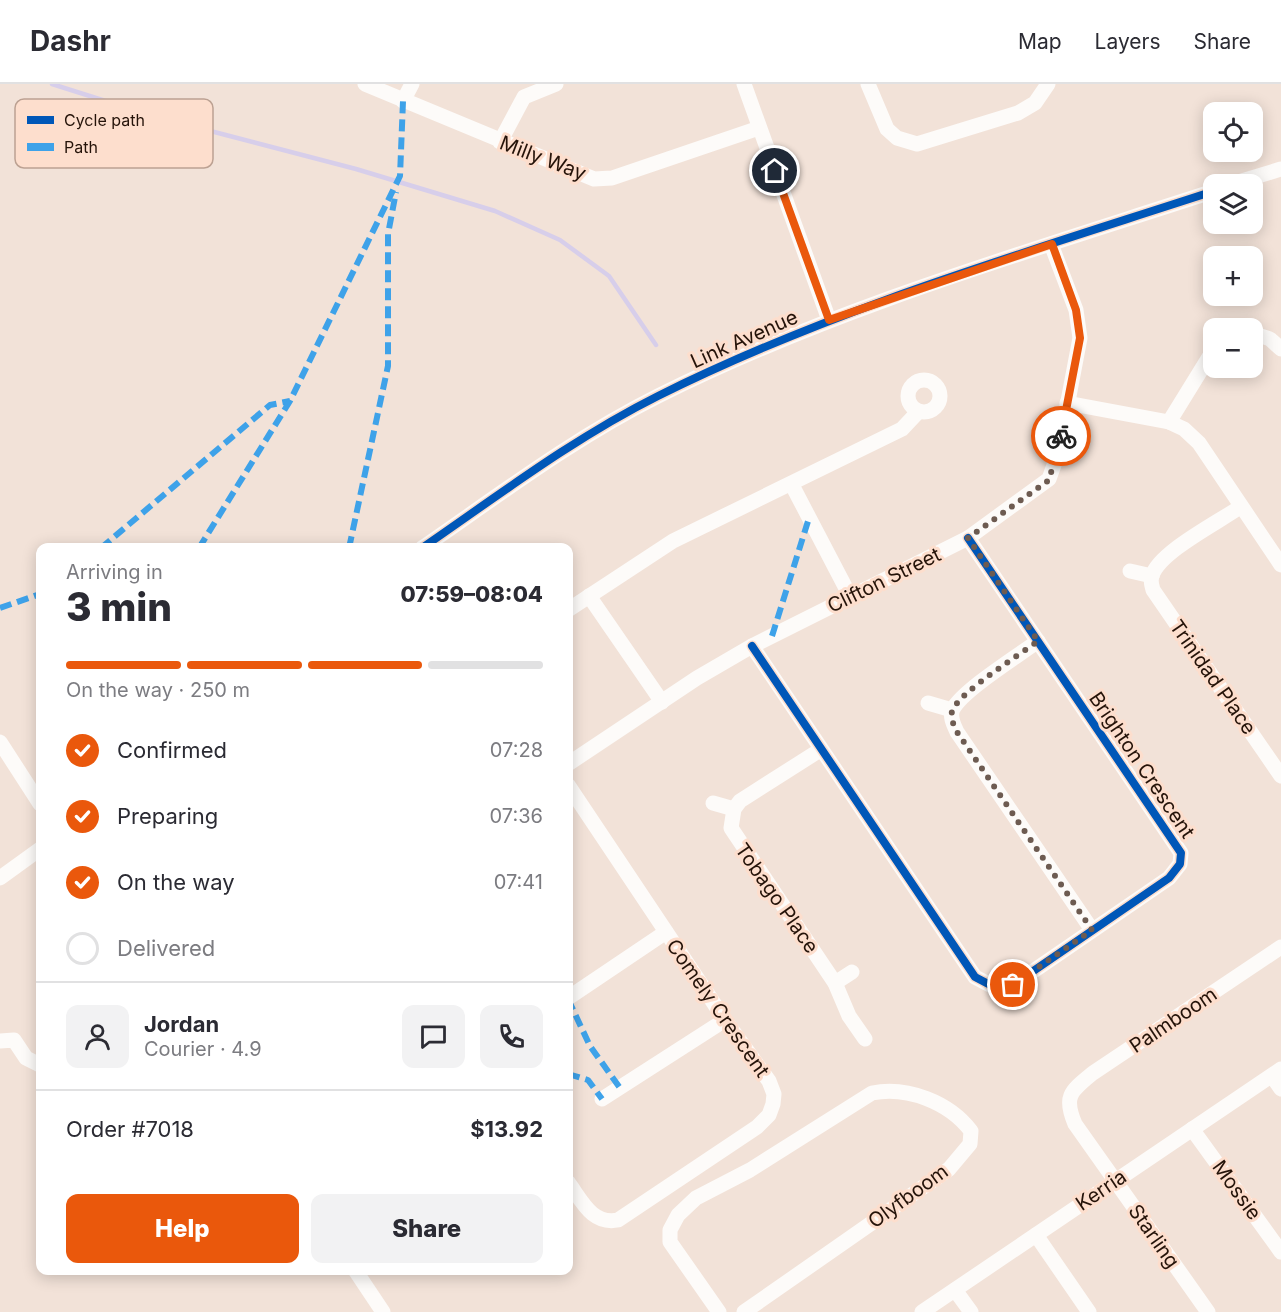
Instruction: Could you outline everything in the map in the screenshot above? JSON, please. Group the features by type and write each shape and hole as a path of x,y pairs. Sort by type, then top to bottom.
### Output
{"street":[{"name":"Milly Way","path":"365,84 584,176 604,179 759,128"},
{"path":"403,101 411,84"},
{"path":"500,142 524,97 556,84"},
{"path":"744,84 829,320"},
{"path":"868,84 887,129 897,138 917,144 1018,113 1035,103 1048,84"},
{"path":"1263,175 1281,169"},
{"name":"Link Avenue","path":"429,543 555,457 656,397 730,362 829,320 1203,195"},
{"name":"Clifton Street","path":"573,761 752,646 968,538 1049,480 1058,454 1080,338 1079,323 1052,244"},
{"path":"1263,337 1270,339 1281,349"},
{"path":"1169,422 1203,367"},
{"path":"1068,403 1169,422 1184,429 1199,443 1281,565"},
{"path":"573,607 673,541 792,485 902,429 918,412"},
{"path":"792,485 850,596"},
{"path":"1130,571 1152,576 1170,554 1240,507"},
{"name":"Brighton Crescent","path":"752,646 820,750 980,982 996,988 1013,985 1169,878 1180,864 1180,848 968,538"},
{"name":"Trinidad Place","path":"1152,576 1153,590 1281,776"},
{"path":"589,596 662,702"},
{"path":"1038,641 972,690 952,710 951,717 957,732 1092,930"},
{"path":"928,703 952,710"},
{"path":"0,742 36,798"},
{"path":"713,803 735,809 749,795 820,750"},
{"name":"Comely Crescent","path":"573,792 725,1020 769,1081 774,1095 773,1104 764,1122 618,1220 599,1220 573,1188"},
{"name":"Tobago Place","path":"735,809 731,820 734,835 835,983 849,1016 865,1039"},
{"path":"0,878 36,852"},
{"path":"573,995 666,932"},
{"name":"Palmboom","path":"1069,1098 1072,1092 1093,1073 1281,947"},
{"path":"835,983 852,972"},
{"path":"602,1099 725,1020"},
{"path":"0,1041 14,1040 26,1058 36,1063"},
{"path":"1276,1072 1281,1089"},
{"name":"Kerria","path":"922,1312 1276,1072"},
{"name":"Olyfboom","path":"719,1312 670,1242 670,1230 678,1215 696,1198 750,1170 872,1093 889,1090 908,1092 960,1116 971,1131 970,1144 949,1169 744,1312"},
{"name":"Starling","path":"1069,1098 1068,1107 1075,1124 1208,1312"},
{"name":"Mossie","path":"1192,1129 1281,1252"},
{"path":"1036,1235 1089,1312"},
{"path":"358,1275 383,1312"},
{"path":"955,1290 971,1312"}],"waterway":[{"path":"52,84 99,99"},
{"path":"213,132 356,169 495,211 560,240 609,276 656,345"}],"marked path":[{"path":"202,543 290,401 400,176 403,101"},
{"path":"350,543 388,366 388,234 396,192"},
{"path":"107,543 270,405 290,401"},
{"path":"772,636 809,518"},
{"path":"0,608 36,595"},
{"path":"573,1010 590,1046 620,1088"},
{"path":"573,1076 588,1080 602,1099"}],"cycle path":[{"path":"429,543 537,468 597,430 658,396 725,364 793,335 932,283 1203,195"},
{"path":"752,646 975,977 996,988 1013,985 1169,878 1180,864 1181,853 968,538"}],"way so far":[{"path":"1013,985 1092,930 957,732 951,717 952,710 972,690 1038,641 968,538 1049,480 1054,470 1061,436"}],"route":[{"path":"775,171 829,320 1052,244 1076,310 1080,338 1061,436"}]}
